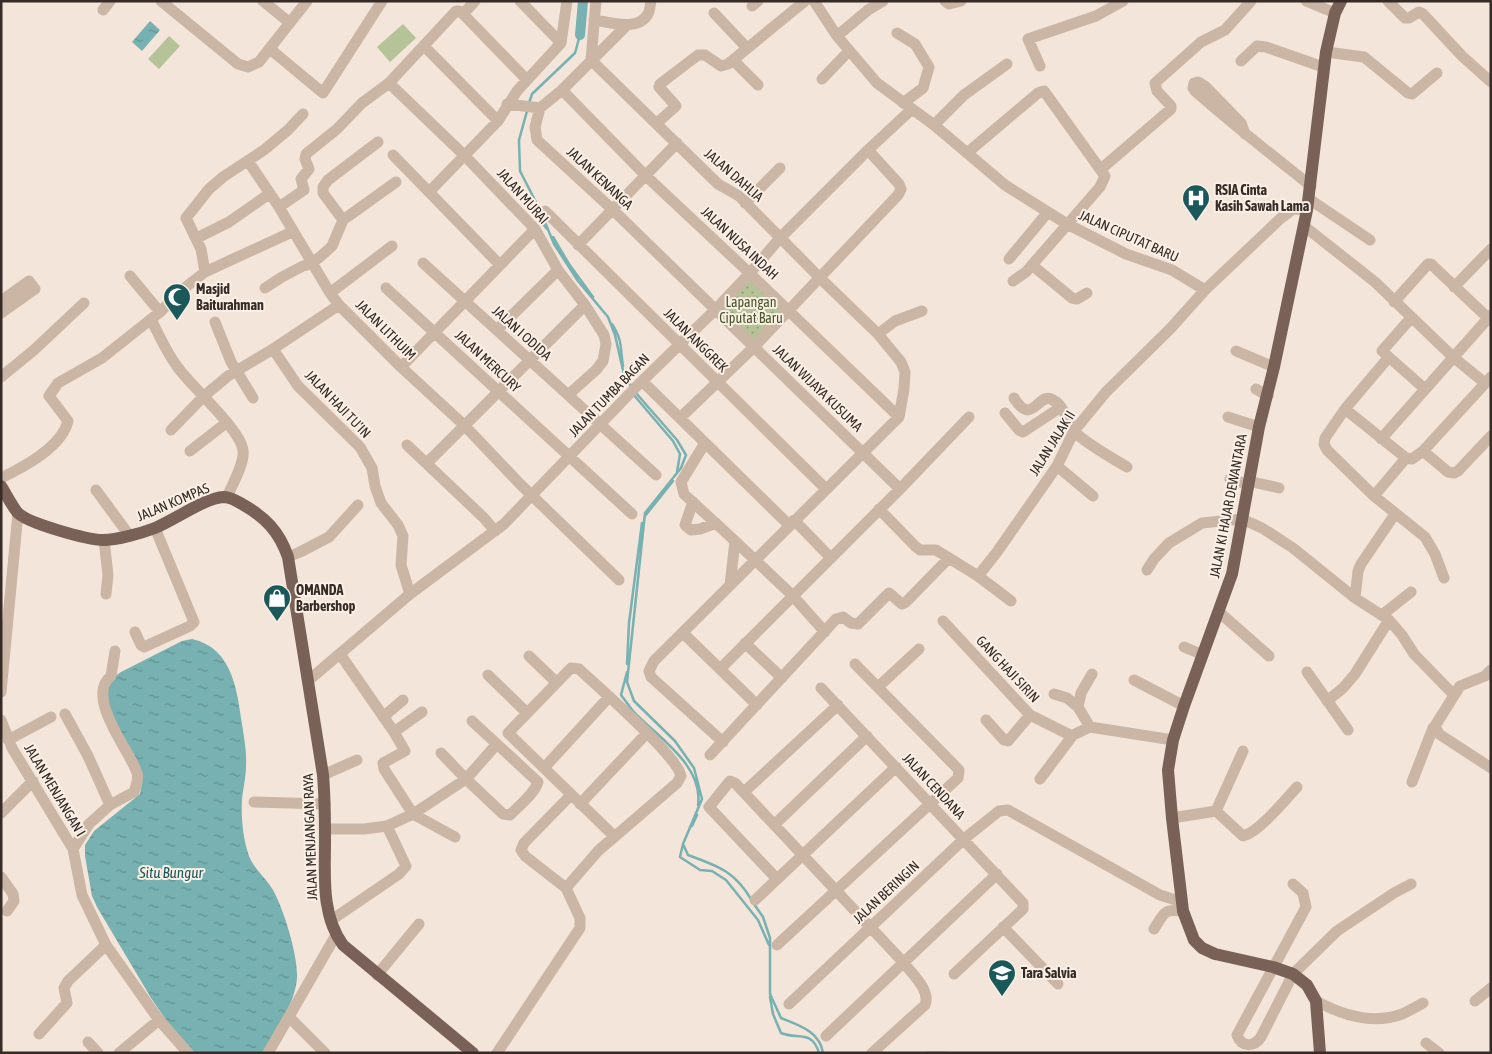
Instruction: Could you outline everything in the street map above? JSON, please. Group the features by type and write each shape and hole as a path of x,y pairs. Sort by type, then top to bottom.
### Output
{"main road":[{"name":"JALAN KI HAJAR DEWANTARA","path":"1316,1001 1307,985 1293,974 1273,967 1215,954 1202,948 1194,940 1183,906 1168,770 1173,740 1184,706 1201,654 1219,612 1232,574 1247,482 1259,428 1262,392 1274,367 1304,226 1309,198 1323,67 1335,13 1341,1"},
{"path":"1,486 18,513"},
{"name":"JALAN KOMPAS","path":"18,513 39,524 92,539 104,540 155,528 211,500 227,497"},
{"name":"JALAN MENJANGAN RAYA","path":"227,497 258,513 271,526 284,545 288,556 323,776 325,804 324,888 330,921 336,935 343,945 377,975 468,1051"},
{"path":"1316,1001 1320,1053"}],"street":[{"path":"162,1 240,65 248,67 253,66 270,49 307,1"},
{"path":"263,1 290,22"},
{"path":"270,49 323,92 382,1"},
{"path":"279,208 304,190 301,179 309,169 305,159 306,154 337,129 362,103 389,83 424,46 476,1"},
{"path":"429,192 498,121 512,104 527,80 561,43 567,1"},
{"path":"591,60 596,1"},
{"path":"594,20 627,25 638,23 648,13 651,1"},
{"path":"657,124 676,106 659,86 660,84 698,55 705,55 723,66 733,60 805,1"},
{"name":"JALAN CIPUTAT BARU","path":"814,1 837,36 877,83 934,126 1005,185 1067,224 1126,254 1172,270 1205,290"},
{"path":"837,36 865,6 883,1"},
{"path":"944,1 949,4 960,1"},
{"path":"1040,66 1028,39 1096,16 1123,1"},
{"path":"1100,170 1171,109 1171,106 1156,89 1155,84 1201,42 1225,30 1250,1"},
{"path":"1306,1 1335,13"},
{"path":"1388,1 1405,18 1419,12 1422,14 1462,56 1491,82"},
{"path":"520,2 561,43"},
{"path":"461,12 527,80"},
{"path":"714,13 747,48"},
{"path":"512,104 536,107 562,90 627,25"},
{"name":"JALAN TUMBA BAGAN","path":"309,680 410,594 495,531 532,496 639,384 716,310 780,238 868,150 923,88 929,67 914,44 897,33"},
{"path":"424,46 498,121"},
{"path":"1241,61 1257,46 1266,47 1323,67"},
{"path":"822,79 849,50"},
{"path":"1326,52 1364,57 1408,94 1412,94 1437,73"},
{"name":"JALAN DAHLIA","path":"591,60 718,184 739,196 878,334 901,362 905,372 904,389 898,417"},
{"path":"733,60 758,85"},
{"path":"934,126 964,95 1007,64"},
{"path":"1245,134 1241,123 1212,92 1198,82 1194,83 1193,88 1195,91 1245,134 1309,198 1370,240"},
{"name":"JALAN MURAI","path":"389,83 464,155 535,229 558,270 585,305 604,335 606,344 603,361 596,370 568,395"},
{"name":"JALAN NUSA INDAH","path":"562,90 646,176 750,273 898,417"},
{"path":"967,154 1042,91 1046,92 1105,176 1100,187 1026,272 1013,281"},
{"name":"JALAN KENANGA","path":"536,107 535,127 537,140 613,210 716,310"},
{"path":"205,272 203,257 186,218 209,189 276,141 303,114"},
{"path":"343,220 323,192 323,187 328,180 378,142"},
{"path":"578,245 677,143"},
{"path":"680,418 754,347 900,192 899,184 868,150"},
{"path":"393,156 500,264"},
{"name":"JALAN LITHUIM","path":"248,160 330,294 339,305 401,367 464,425 532,496 619,580"},
{"path":"745,203 780,168"},
{"path":"265,288 303,266 312,264 332,246 343,220 396,182"},
{"path":"196,238 229,222 269,194"},
{"path":"1205,290 1280,218 1309,198"},
{"name":"JALAN ANGGREK","path":"544,211 826,489"},
{"path":"1009,259 1048,212"},
{"path":"1304,226 1375,282 1453,357 1489,379 1423,451 1414,458 1406,458 1345,409"},
{"path":"401,367 535,229"},
{"path":"1,478 29,464 66,429 68,421 49,396 58,383 102,358 156,316 182,290 205,272 292,232"},
{"path":"330,294 392,246"},
{"path":"1454,287 1491,249"},
{"name":"JALAN I ODIDA","path":"423,263 656,475"},
{"path":"1381,439 1489,316 1430,264 1394,302"},
{"path":"1032,265 1072,298 1078,299 1087,293"},
{"path":"497,330 558,270"},
{"path":"130,276 156,316 157,334 179,370 226,423 238,438 244,450 243,460 227,497"},
{"path":"1,301 28,280 35,289 1,313"},
{"name":"JALAN MERCURY","path":"386,288 632,514"},
{"name":"JALAN JALAK II","path":"978,576 1057,466 1074,431 1106,392 1170,329 1205,290"},
{"path":"1,377 34,350 84,303"},
{"path":"171,430 204,396 236,370 273,349 339,305"},
{"path":"426,463 585,305"},
{"name":"JALAN WIJAYA KUSUMA","path":"716,310 900,488"},
{"path":"878,334 895,322 922,311"},
{"path":"1411,318 1382,349 1388,358 1424,389"},
{"path":"214,322 236,370 253,398"},
{"name":"JALAN HAJI TU’IN","path":"273,349 298,386 360,447 366,456 372,468 375,486 381,503 398,525 403,536 401,564 410,594"},
{"path":"1236,351 1274,367"},
{"path":"1388,358 1345,409 1325,438 1325,447 1374,496 1425,538 1435,554 1444,578"},
{"path":"639,384 680,418 791,523 830,557"},
{"path":"1014,398 1022,409 1026,410 1048,398 1061,407 1074,431 1127,467"},
{"path":"1004,413 1019,430 1024,432 1061,407"},
{"path":"722,742 651,677 649,671 654,661 898,417"},
{"path":"720,669 969,417"},
{"path":"1228,417 1259,428"},
{"path":"190,451 226,423"},
{"path":"1423,451 1448,472 1454,473 1491,436"},
{"path":"705,443 681,482 684,494 792,595 825,632"},
{"path":"407,445 484,518 495,531"},
{"path":"1374,496 1406,458"},
{"path":"1057,466 1094,496"},
{"path":"1230,479 1279,488"},
{"path":"96,490 129,535"},
{"path":"693,502 685,525 691,530 716,523"},
{"path":"288,556 329,538 358,505"},
{"path":"879,509 920,550 936,550 978,576 1011,601"},
{"path":"1,692 18,513"},
{"path":"1355,598 1358,571 1361,564 1395,514"},
{"path":"1146,570 1169,543 1202,523 1242,519 1262,528 1294,548 1355,598 1385,618 1402,635 1414,654 1454,695"},
{"path":"135,632 141,645 144,647 190,626 194,622 155,528"},
{"path":"104,540 108,575 106,594"},
{"path":"730,585 735,540"},
{"path":"710,755 836,619 844,617 851,623 858,624 889,593 902,604 906,602 950,558"},
{"path":"1327,701 1344,688 1355,674 1385,618 1411,592"},
{"path":"1219,612 1268,656"},
{"name":"GANG HAJI SIRIN","path":"943,620 1030,715 1073,735"},
{"path":"683,634 757,704"},
{"path":"746,643 782,678"},
{"path":"1184,647 1201,654"},
{"path":"878,687 919,649"},
{"path":"73,849 89,824 110,805 134,792 138,783 137,773 116,735 105,706 104,684 105,680 110,676 115,651"},
{"path":"340,654 405,751 386,761 383,766 413,814 455,837"},
{"path":"529,656 556,682"},
{"path":"777,945 929,802 958,778 958,770 855,664"},
{"path":"566,888 598,851 680,778 678,768 647,733 577,668 569,669 508,733 614,836"},
{"path":"1412,782 1433,728 1460,686 1485,676 1491,670"},
{"path":"1307,672 1348,730"},
{"path":"1078,707 1082,693 1092,674"},
{"path":"488,675 527,713"},
{"path":"1134,680 1184,706"},
{"name":"JALAN CENDANA","path":"822,688 1024,905 1023,909 1003,927"},
{"path":"1054,694 1067,698 1078,707 1090,727"},
{"path":"544,768 609,697"},
{"path":"383,717 403,700"},
{"path":"744,792 838,705"},
{"path":"394,732 422,712"},
{"path":"65,714 88,756 110,805"},
{"path":"986,720 1004,740 1008,741 1030,715"},
{"path":"1,753 10,744 51,717"},
{"name":"JALAN MENJANGAN I","path":"1,720 10,744 73,849 82,895 106,944 159,1020 188,1053"},
{"path":"441,753 504,814 510,815 535,788 538,782 472,721"},
{"path":"1435,726 1439,734 1491,768"},
{"path":"1040,779 1073,735 1090,727 1173,740"},
{"path":"580,804 647,733"},
{"path":"774,825 867,736"},
{"path":"325,829 356,829 386,826 413,814 466,779 496,745"},
{"path":"1216,811 1243,750"},
{"path":"323,776 357,760"},
{"path":"755,900 896,766"},
{"path":"1,812 33,781"},
{"path":"777,879 709,807 730,781 735,783 744,792 904,963 925,991 927,997 925,1005 872,1053"},
{"path":"1216,811 1245,836 1255,830 1297,787"},
{"path":"497,1053 580,928 580,918 566,888 525,856 521,850 524,843 571,795"},
{"path":"254,802 325,804"},
{"name":"JALAN BERINGIN","path":"788,1004 964,839 999,811 1008,810 1183,906"},
{"path":"1172,818 1216,811"},
{"path":"330,921 399,874 406,866 386,826"},
{"path":"826,1036 997,874"},
{"path":"1,877 14,894 14,901 7,911"},
{"path":"1293,884 1303,893 1306,907 1237,1035 1238,1039 1250,1045 1258,1042 1293,974 1337,931 1394,893 1411,884"},
{"path":"1154,929 1165,912 1183,906"},
{"path":"377,975 419,924"},
{"path":"954,974 1003,927 1058,984"},
{"path":"268,1053 336,935"},
{"path":"40,1034 67,1003 64,988 68,981 106,944"},
{"path":"1475,1001 1491,988"},
{"path":"1316,1001 1340,1012 1362,1018 1384,1018 1401,1014 1423,1003"},
{"path":"289,1017 325,1053"},
{"path":"125,1051 159,1020"},
{"path":"88,1042 98,1053"},
{"path":"1426,1043 1439,1053"}],"green space":[{"path":"403,24 416,38 390,62 377,47"},
{"path":"169,36 180,46 159,69 148,59"},
{"name":"Lapangan Ciputat Baru","path":"750,277 784,311 754,343 719,309"}],"water":[{"path":"150,21 160,30 142,51 132,42"},
{"name":"Situ Bungur","path":"192,639 206,644 216,651 225,661 235,685 246,756 246,774 242,796 245,843 251,861 273,890 277,899 286,921 297,968 293,998 262,1053 193,1053 151,998 97,907 92,896 85,856 85,845 94,831 140,794 142,782 114,724 107,700 109,684 121,672 182,641"}],"waterway":[{"path":"580,35 583,1"},
{"path":"529,103 532,94 575,53 580,35"},
{"path":"527,111 519,140 520,171 540,210 554,244 578,281 608,317 615,335 625,379 631,386"},
{"path":"536,215 547,229"},
{"path":"553,237 569,264 593,297"},
{"path":"612,324 620,340 623,366"},
{"path":"636,393 677,440 686,455 681,468 645,513 627,682 634,701 675,741 694,768 702,799 683,844 688,855 717,866 732,876 751,899"},
{"path":"633,394 673,441 680,454 677,472"},
{"path":"645,516 673,481"},
{"path":"627,664 629,623 642,523"},
{"path":"627,672 621,695 633,711 686,764 694,777 698,791 698,805"},
{"path":"692,826 697,815"},
{"path":"683,844 680,857 700,870 712,871 726,880 758,920 769,945"},
{"path":"754,904 763,917 770,938 770,994 781,1018 801,1026 813,1034 818,1039 823,1053"},
{"path":"770,997 773,1014 781,1033 808,1038 816,1046 819,1053"},
{"path":"926,1053 947,1053"}],"place":[{"name":"RSIA Cinta Kasih Sawah Lama","path":"1196,222"},
{"name":"Masjid Baiturahman","path":"177,321"},
{"name":"OMANDA Barbershop","path":"277,622"},
{"name":"Tara Salvia","path":"1002,997"}]}
